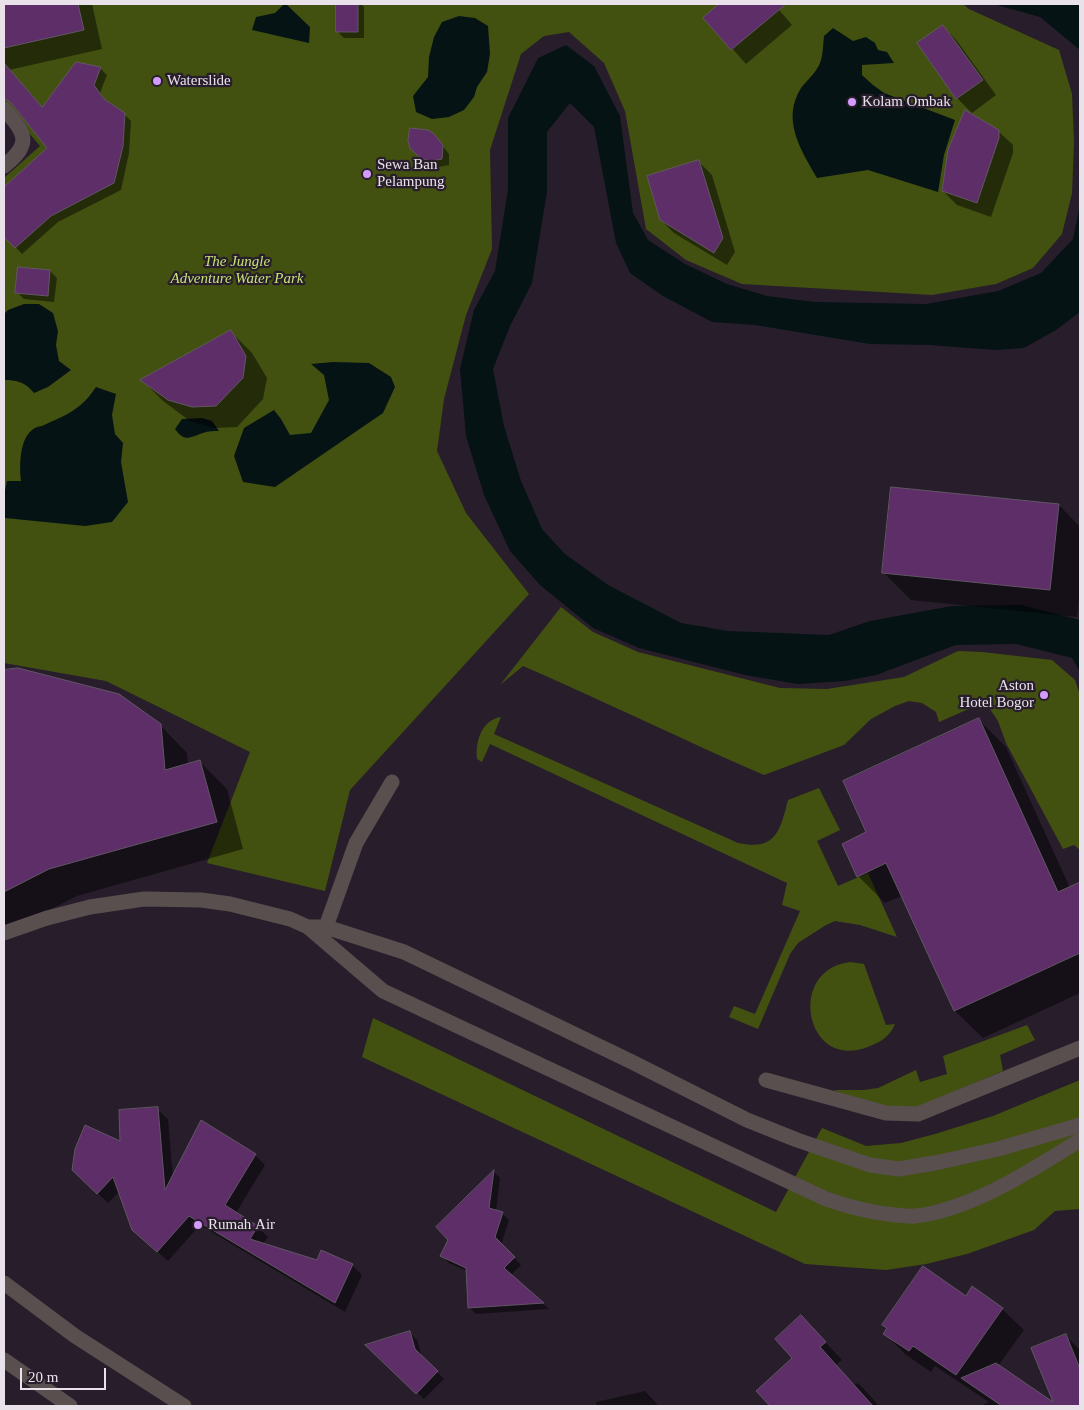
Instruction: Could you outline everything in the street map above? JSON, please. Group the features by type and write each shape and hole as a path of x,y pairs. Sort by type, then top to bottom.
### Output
{"street":[{"path":"4,109 21,128 23,140 21,148 15,157 4,166"},
{"path":"324,934 356,844 392,782"},
{"path":"4,933 47,918 90,907 144,899 201,900 230,904 290,920 324,934 404,952 632,1062 747,1120 797,1140 870,1165 899,1169 940,1162 998,1149 1080,1125"},
{"path":"324,934 382,991 826,1199 855,1209 878,1214 915,1216 949,1208 986,1194 1039,1166 1080,1140"},
{"path":"766,1080 886,1113 918,1114 1080,1048"},
{"path":"4,1283 75,1336 184,1406"},
{"path":"4,1360 70,1406"}],"green space":[{"name":"The Jungle Adventure Water Park","path":"4,4 963,4 969,9 1059,50 1072,94 1074,142 1072,193 1062,234 1033,268 996,284 932,295 742,284 686,260 646,229 625,111 604,63 569,32 544,36 521,54 490,150 492,249 466,315 444,399 437,451 466,513 529,594 350,790 325,891 207,863 250,752 106,681 4,663 4,178 40,146 4,104"},
{"path":"561,607 593,632 638,652 780,688 827,689 904,677 958,651 1052,660 1075,680 1080,695 1080,850 1074,845 1063,849 1006,743 998,721 988,706 973,707 939,722 936,712 922,703 909,701 871,719 844,745 764,775 523,666 500,685"},
{"path":"501,717 494,734 738,843 751,845 768,841 779,829 788,800 819,788 840,830 817,841 838,886 868,873 897,937 860,925 835,921 826,925 798,943 790,954 758,1029 729,1017 734,1006 755,1014 800,911 782,905 787,883 490,744 482,762 477,759 477,745 481,732 489,722"},
{"path":"850,962 864,964 886,1025 895,1024 885,1038 870,1046 848,1051 831,1046 818,1034 812,1018 811,999 817,982 830,969"},
{"path":"373,1018 776,1212 822,1128 866,1146 901,1143 993,1116 1080,1080 1080,1209 1055,1211 1034,1230 967,1254 926,1264 886,1270 805,1264 362,1057"},
{"path":"1027,1025 1035,1040 1000,1055 1003,1071 958,1090 934,1103 901,1112 864,1105 834,1090 878,1088 916,1070 920,1082 947,1074 943,1056"}],"shaded area":[{"path":"284,4 310,27 309,43 252,30 256,17 275,13"},
{"path":"993,4 1080,4 1080,50 1040,17"},
{"path":"459,16 475,18 488,26 490,54 487,72 477,87 474,97 464,110 449,117 432,119 416,112 413,96 428,77 429,57 434,37 442,22"},
{"name":"Kolam Ombak","path":"833,28 853,41 866,37 875,43 878,50 887,52 894,63 862,65 862,75 873,85 884,93 955,120 944,155 938,192 868,170 817,178 800,146 793,123 793,112 795,100 801,88 820,63 824,36"},
{"path":"566,45 594,66 620,116 633,213 648,240 685,264 727,284 767,296 815,302 926,304 998,291 1041,273 1073,239 1080,204 1080,312 1056,330 1024,348 996,350 929,345 870,344 755,325 712,322 663,296 630,273 616,243 594,127 570,103 547,132 547,192 532,283 510,326 493,369 504,426 521,481 542,529 565,554 608,585 681,623 728,631 829,635 870,621 952,606 1021,605 1080,620 1080,672 1072,658 1016,644 956,645 876,675 845,681 798,684 745,675 639,648 593,628 540,585 510,551 484,495 466,436 460,369 474,310 495,271 508,189 508,118 538,58"},
{"path":"24,304 39,304 53,313 58,331 56,345 59,361 71,370 48,387 34,393 20,382 4,380 4,314 8,310"},
{"path":"333,362 369,363 391,377 395,387 383,413 275,487 243,482 234,456 244,428 274,410 290,435 311,433 329,400 324,375 311,364"},
{"path":"96,387 116,394 112,415 115,434 123,443 121,462 128,502 112,522 85,526 5,518 4,495 7,481 21,481 22,448 29,433 34,428 66,415 79,407"},
{"path":"202,418 212,421 219,431 207,432 188,438 182,436 175,429 182,419"}],"building":[{"path":"4,4 78,4 84,30 4,48"},
{"path":"336,4 358,4 358,32 336,32"},
{"path":"719,4 786,4 731,50 703,18"},
{"path":"943,25 983,80 956,99 917,43"},
{"path":"76,62 101,67 94,85 104,99 125,113 123,146 114,183 51,216 15,248 4,237 4,187 47,148 11,103 4,98 4,63 42,107"},
{"path":"965,110 999,130 999,138 977,203 942,191 948,150"},
{"path":"410,128 428,130 434,134 443,145 442,159 431,161 422,159 416,154 410,148 408,141"},
{"path":"699,160 723,238 714,253 660,220 647,176"},
{"path":"18,267 50,270 48,296 15,293"},
{"path":"231,330 246,356 243,378 216,406 192,407 168,400 140,380"},
{"path":"891,487 1059,504 1050,590 882,573"},
{"path":"18,668 119,694 161,724 165,770 200,760 217,822 49,869 4,892 4,670"},
{"path":"979,718 1058,892 1080,882 1080,953 954,1011 886,863 857,877 842,844 866,832 843,781"},
{"path":"158,1107 165,1190 201,1120 256,1154 225,1205 258,1226 250,1239 317,1260 321,1250 353,1264 335,1303 189,1216 157,1252 132,1230 113,1177 97,1194 72,1170 75,1149 85,1125 120,1141 119,1110"},
{"path":"494,1170 489,1208 503,1212 495,1237 515,1257 504,1268 544,1303 468,1308 466,1268 440,1256 448,1240 436,1227"},
{"path":"923,1266 966,1296 972,1286 1003,1308 956,1375 913,1346 909,1351 883,1334 887,1328 882,1325"},
{"path":"801,1315 826,1342 820,1347 873,1406 770,1406 756,1391 792,1358 775,1339"},
{"path":"410,1331 415,1349 438,1371 416,1394 365,1345"},
{"path":"1066,1334 1080,1369 1080,1406 1002,1406 961,1378 996,1363 1053,1402 1031,1348"}],"place":[{"name":"Waterslide","path":"157,81"},
{"name":"Kolam Ombak","path":"852,102"},
{"name":"Sewa Ban Pelampung","path":"367,174"},
{"name":"Aston Hotel Bogor","path":"1044,695"},
{"name":"Rumah Air","path":"198,1225"}]}
